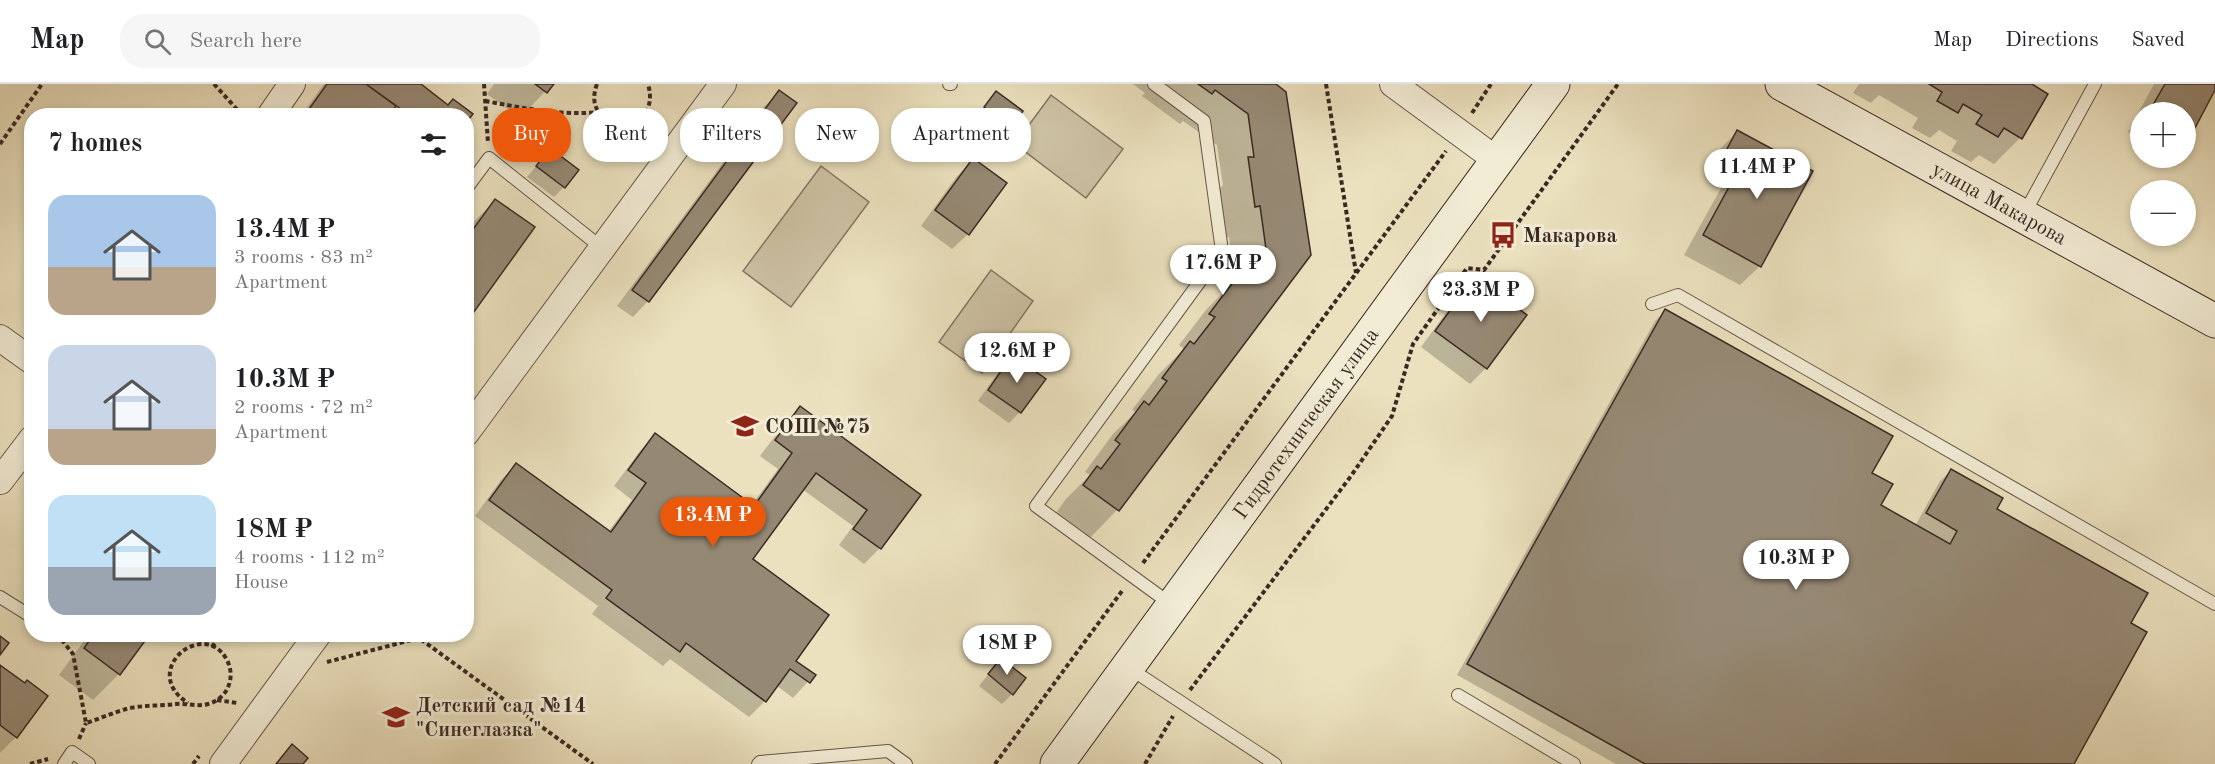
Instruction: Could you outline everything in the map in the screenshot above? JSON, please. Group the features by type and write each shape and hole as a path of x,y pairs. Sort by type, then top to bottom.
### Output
{"main road":[{"name":"Гидротехническая улица","path":"1057,764 1553,84"},
{"name":"улица Макарова","path":"1782,84 2215,321"}],"street":[{"path":"276,108 292,84"},
{"path":"474,422 723,84"},
{"path":"1393,84 1498,161"},
{"path":"0,338 24,355"},
{"path":"0,481 24,450"},
{"path":"223,764 312,642"}],"lane":[{"path":"1154,84 1204,121 1222,251 1036,506 1173,606"},
{"path":"2022,217 2095,84"},
{"path":"474,178 489,158 602,248"},
{"path":"1652,304 1678,296 2215,604"},
{"path":"0,597 24,612"},
{"path":"1128,667 1275,764"},
{"path":"1458,695 1574,764"},
{"path":"758,764 888,751 906,764"},
{"path":"64,764 72,752 89,764"}],"path":[{"path":"25,108 42,84"},
{"path":"214,84 236,108"},
{"path":"484,84 489,158"},
{"path":"597,84 594,96 598,108"},
{"path":"647,108 651,95 649,84"},
{"path":"1326,84 1356,273"},
{"path":"995,764 1460,133 1491,84"},
{"path":"1145,764 1181,702 1351,476 1392,416 1413,344 1467,268 1484,270 1618,84"},
{"path":"485,101 550,113 583,113"},
{"path":"0,144 24,110"},
{"path":"63,642 73,654 86,723 127,709 188,703 208,705 217,700 224,694 231,675 225,656 212,647 198,644 188,647 173,660 170,680 173,690 188,703"},
{"path":"212,647 215,642"},
{"path":"319,664 404,642"},
{"path":"425,642 593,764"},
{"path":"217,700 238,703 275,692"}],"shaded area":[{"path":"1051,95 1123,149 1086,198 1031,156 1031,122"},
{"path":"821,166 869,202 791,307 743,271"},
{"path":"991,270 1033,301 982,373 939,342"}],"building":[{"path":"327,84 366,84 396,106 395,108 310,108"},
{"path":"366,84 421,84 448,105 453,99 465,108 399,108"},
{"path":"535,84 554,84 547,93"},
{"path":"1198,84 1276,84 1286,92 1311,255 1119,511 1083,485 1097,466 1101,469 1120,444 1115,440 1144,401 1149,405 1167,381 1162,378 1190,341 1194,344 1215,317 1209,314 1237,277 1242,280 1266,249 1260,206 1255,207 1248,157 1254,157 1248,114 1215,90 1212,94"},
{"path":"1929,84 2032,84 2048,94 2022,139 2004,128 1998,137 1976,124 1982,115 1963,104 1958,113 1937,101 1942,92"},
{"path":"2165,84 2215,84 2215,90 2196,126 2196,102 2155,102"},
{"path":"779,90 797,103 783,122 783,108 766,108"},
{"path":"996,91 1019,108 985,108"},
{"path":"1737,130 1813,171 1761,267 1703,235 1744,159 1727,149"},
{"path":"539,162 568,162 579,170 565,188 536,166"},
{"path":"726,162 753,162 649,302 632,290"},
{"path":"970,162 978,162 1007,183 969,235 935,210"},
{"path":"495,199 535,227 474,312 474,228"},
{"path":"1475,276 1527,315 1487,369 1435,331"},
{"path":"1665,309 1893,436 1872,473 1893,484 1881,505 1950,544 1957,531 1926,513 1951,469 2003,498 1997,509 2148,593 2131,623 2147,632 2074,764 1645,764 1467,664"},
{"path":"1012,355 1046,379 1021,413 988,390"},
{"path":"800,406 921,495 881,549 853,529 867,510 816,473 753,559 829,615 796,661 816,675 810,683 790,669 766,702 686,643 680,652 606,598 612,590 489,500 516,463 611,532 646,483 628,470 655,433 754,506 792,453 775,440"},
{"path":"0,636 9,643 0,655"},
{"path":"88,642 144,642 120,675 84,648"},
{"path":"1001,658 1026,678 1013,695 988,674"},
{"path":"0,665 25,683 27,680 48,696 17,738 0,725"},
{"path":"292,744 308,758 303,764 276,764"}],"place":[{"name":"Макарова","path":"1503,235"},
{"name":"СОШ №75","path":"745,426"},
{"name":"Детский сад №14 \"Синеглазка\"","path":"396,717"}]}
